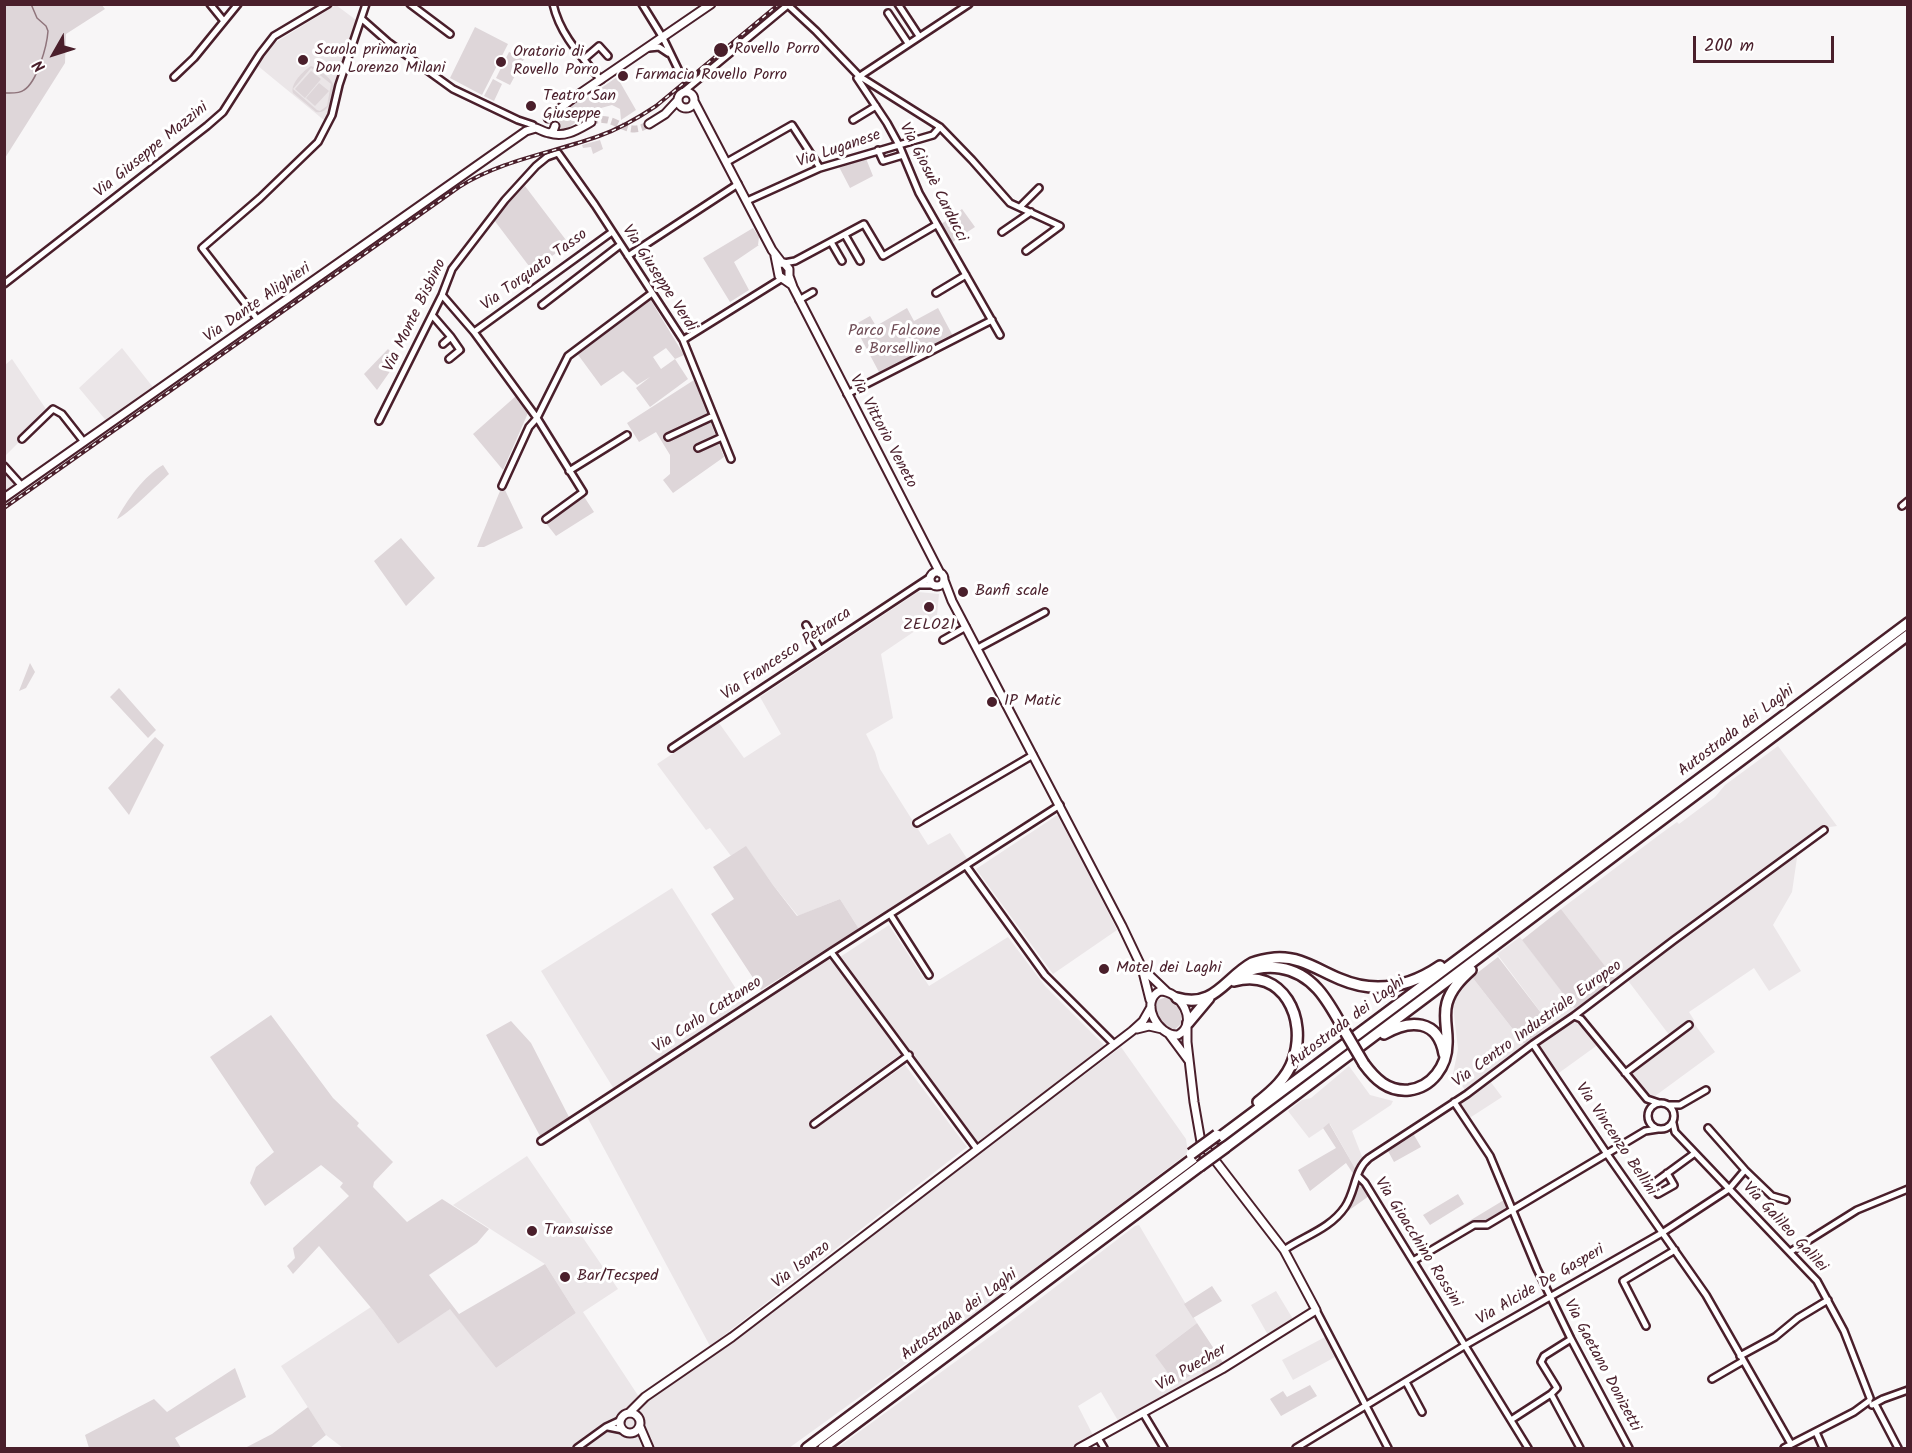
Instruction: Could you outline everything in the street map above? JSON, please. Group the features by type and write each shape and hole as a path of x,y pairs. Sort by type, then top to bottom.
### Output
{"highway":[{"name":"Autostrada dei Laghi","path":"823,1449 1195,1159 1218,1137 1908,623"},
{"name":"Autostrada dei Laghi","path":"807,1449 1195,1159 1226,1147 1908,635"},
{"path":"1232,980 1247,971 1265,967 1284,969 1302,976 1320,991 1372,1075 1386,1086 1408,1090 1423,1086 1439,1072 1445,1059 1448,1042 1446,1005 1461,978 1614,856"},
{"path":"1177,998 1194,1001 1203,999 1253,963 1262,959 1279,958 1302,961 1356,985 1379,988 1401,985 1417,980 1432,971 1549,891"},
{"path":"1218,1137 1282,1080 1293,1059 1298,1036 1293,1011 1275,986 1256,977 1232,980"},
{"path":"1187,1025 1214,993"},
{"path":"1257,1124 1306,1092 1379,1037 1398,1027 1415,1024 1431,1029 1441,1043 1445,1059"}],"street":[{"path":"210,4 223,20"},
{"path":"174,77 194,58 237,4"},
{"name":"Via Giuseppe Mazzini","path":"4,284 207,126 223,112 274,36 328,4"},
{"path":"258,320 202,248 260,198 318,142 332,115 342,74 366,4"},
{"path":"410,4 450,34"},
{"path":"553,4 555,17 563,34 600,80"},
{"path":"642,4 663,38 678,69"},
{"path":"565,134 557,131 553,121 548,118 711,4"},
{"path":"897,4 919,36"},
{"path":"649,124 683,105 693,85 788,5 859,76 940,127 1010,203 1060,225 1026,251"},
{"path":"859,76 966,5"},
{"path":"888,13 908,43"},
{"path":"362,19 388,42 453,89 527,127 544,133 565,134 591,122"},
{"path":"584,59 599,46 608,56"},
{"path":"647,48 659,47 672,57"},
{"name":"Via Giosuè Carducci","path":"859,76 857,78 899,145 919,194 1000,335"},
{"path":"689,95 679,96 683,105 700,112"},
{"path":"689,95 727,162 783,271"},
{"path":"549,133 553,130 559,114 569,102"},
{"path":"853,120 876,106"},
{"name":"Via Dante Alighieri","path":"4,498 527,127 548,118"},
{"path":"727,162 792,125 820,168"},
{"name":"Via Luganese","path":"747,201 820,168 933,135 940,127"},
{"path":"878,150 882,161 903,154"},
{"name":"Via Giuseppe Verdi","path":"560,154 683,340 731,459"},
{"name":"Via Monte Bisbino","path":"379,421 442,295 452,269 505,200 541,161 560,154"},
{"path":"628,256 738,184"},
{"path":"1020,207 1039,188"},
{"path":"1002,232 1031,212"},
{"path":"683,340 783,271 864,224 883,256 936,225"},
{"name":"Via Torquato Tasso","path":"474,332 612,232"},
{"path":"845,235 860,261"},
{"path":"831,242 842,261"},
{"path":"542,304 620,245"},
{"name":"Via Vittorio Veneto","path":"783,271 933,559 935,574 931,580 935,585"},
{"path":"936,293 966,275"},
{"path":"799,300 813,292"},
{"path":"502,486 529,427 537,418 568,356 652,293"},
{"path":"442,295 474,332 537,418 583,492 546,519"},
{"path":"432,315 460,350 449,360"},
{"path":"847,394 992,320"},
{"path":"443,344 451,337"},
{"path":"22,439 53,410 62,414 84,442"},
{"path":"668,436 713,416"},
{"path":"569,471 627,435"},
{"path":"698,448 722,438"},
{"path":"4,466 22,486"},
{"path":"1902,506 1908,501"},
{"path":"935,574 944,577 952,601 1060,805 1142,968 1155,1018 1189,1062"},
{"name":"Via Francesco Petrarca","path":"672,748 935,574"},
{"path":"919,585 935,585 943,583 944,580"},
{"path":"935,585 952,601"},
{"path":"978,648 1045,612"},
{"path":"806,625 820,649"},
{"path":"943,640 966,627"},
{"path":"917,823 1035,759"},
{"name":"Via Carlo Cattaneo","path":"541,1141 831,951 1060,805"},
{"name":"Via Centro Industriale Europeo","path":"1284,1250 1335,1219 1350,1198 1360,1167 1369,1158 1454,1102 1533,1044 1578,1016 1674,940 1824,830"},
{"path":"966,866 1045,975 1114,1044"},
{"path":"890,914 929,975"},
{"path":"831,951 977,1149"},
{"path":"1142,968 1166,991 1177,998 1186,1011 1189,1062 1201,1142 1284,1250 1388,1449"},
{"path":"1150,1003 1157,992 1166,991"},
{"name":"Via Isonzo","path":"629,1413 640,1402 732,1337 1132,1030 1146,1017 1150,1003"},
{"path":"1578,1016 1647,1099 1659,1104 1680,1105"},
{"path":"1132,1030 1149,1026 1178,1035 1187,1025"},
{"path":"1624,1073 1689,1025"},
{"name":"Via Vincenzo Bellini","path":"1533,1044 1606,1154 1706,1295 1791,1444"},
{"path":"814,1124 909,1055"},
{"path":"1413,1261 1474,1225 1488,1225 1644,1131 1666,1128 1672,1123 1680,1105 1706,1090"},
{"path":"1644,1131 1650,1111 1647,1099"},
{"name":"Via Gaetano Donizetti","path":"1454,1102 1490,1156 1550,1297 1629,1449"},
{"path":"1650,1111 1659,1104"},
{"path":"1668,1105 1674,1115"},
{"path":"1649,1120 1658,1129"},
{"name":"Via Galileo Galilei","path":"1672,1123 1675,1132"},
{"name":"Via Galileo Galilei","path":"1666,1128 1675,1132 1817,1281 1844,1331 1872,1401 1898,1449"},
{"path":"1708,1128 1745,1170 1772,1196 1786,1200"},
{"path":"1667,1173 1695,1153"},
{"name":"Via Alcide De Gasperi","path":"1296,1449 1464,1346 1662,1233 1729,1189 1745,1170"},
{"name":"Via Gioacchino Rossini","path":"1358,1176 1365,1183 1528,1449"},
{"path":"1790,1252 1857,1209 1908,1189"},
{"path":"1646,1326 1623,1281 1675,1250"},
{"path":"1712,1379 1775,1337 1798,1318 1828,1300"},
{"name":"Via Puecher","path":"1079,1449 1221,1369 1316,1310"},
{"path":"1510,1420 1557,1388 1541,1362 1544,1356 1571,1339"},
{"path":"1406,1382 1422,1412"},
{"path":"1784,1449 1872,1401 1908,1390"},
{"path":"1551,1394 1580,1449"},
{"path":"640,1402 640,1426 647,1446"},
{"path":"577,1449 606,1427 621,1420 623,1416 634,1413 639,1417"},
{"path":"1143,1413 1164,1449"},
{"path":"621,1420 623,1430"},
{"path":"632,1433 640,1426"},
{"path":"606,1427 632,1433 647,1446"},
{"path":"1816,1432 1823,1449"},
{"path":"1098,1438 1104,1449"}],"shaded area":[{"name":"Scuola primaria Don Lorenzo Milani","path":"336,5 356,20 356,25 325,121 258,66 273,44"},
{"path":"122,348 156,391 109,424 79,388"},
{"path":"12,359 50,415 22,443 19,442 5,456 5,365"},
{"path":"4,465 22,485 4,497"},
{"path":"918,592 939,594 937,616 881,654 893,718 866,734 880,769 928,845 950,833 968,860 859,929 840,899 798,916 746,847 731,856 710,828 706,830 657,764 719,723 744,758 781,734 760,697"},
{"path":"1778,746 1837,826 1822,828 1765,868 1617,982 1561,909 1659,835 1677,822 1679,824 1715,797 1725,785"},
{"path":"1059,814 1117,930 1053,974 976,869"},
{"path":"1798,851 1792,892 1773,925 1801,971 1769,991 1754,968 1689,1012 1693,1022 1715,1052 1651,1099 1648,1098 1622,1069 1631,1065 1670,1036 1626,978"},
{"path":"672,888 750,1011 829,957 901,1054 809,1121 815,1129 905,1065 967,1147 710,1346 586,1115 617,1094 541,971"},
{"path":"889,925 929,986 1008,937 1045,986 1105,1046 978,1142 840,957"},
{"path":"1520,937 1578,1012 1545,1037 1540,1032 1548,1022 1497,954"},
{"path":"1472,977 1526,1046 1466,1091 1453,1074 1458,1049 1453,1006 1456,997"},
{"path":"1575,1018 1580,1020 1599,1044 1556,1075 1536,1047"},
{"path":"1121,1047 1186,1139 1188,1153 984,1307 789,1448 343,1448 326,1435 281,1366 371,1307 398,1344 450,1308 496,1368 576,1313 545,1264 453,1205 527,1156 618,1289 583,1312 643,1403 816,1278"},
{"path":"1349,1066 1370,1095 1393,1101 1391,1105 1352,1131 1363,1159 1356,1170 1330,1124 1309,1138 1288,1111 1302,1100 1311,1098"},
{"path":"1490,1081 1502,1097 1468,1119 1458,1105"},
{"path":"1139,1225 1197,1323 1155,1355 1202,1369 1205,1375 1120,1424 1101,1392 1078,1406 1094,1437 1074,1448 837,1448 1003,1327 1135,1226"},
{"path":"1276,1291 1293,1319 1268,1335 1251,1305"},
{"path":"1327,1336 1337,1356 1293,1380 1282,1360"}],"green space":[{"path":"5,4 101,4 105,9 66,34 65,63 5,158"},
{"path":"475,27 508,44 482,95 450,78"},
{"path":"509,52 524,59 510,85 496,78"},
{"path":"311,66 326,76 334,88 328,107 321,112 316,112 293,93 293,89 293,86 295,82","holes":["311,68 331,84 327,106 320,111 293,89"]},
{"path":"311,71 321,79 305,98 295,89"},
{"path":"617,77 636,110 621,120 620,109 612,105 590,111 567,129 560,128 559,121 569,109 583,97 587,98"},
{"path":"493,79 502,84 494,101 484,96"},
{"path":"319,83 329,91 315,106 306,98"},
{"path":"600,140 603,149 593,154 591,147 583,148 582,145"},
{"path":"865,156 873,176 850,188 838,165"},
{"path":"525,186 569,244 532,270 494,220 515,192 517,194"},
{"path":"962,209 975,227 951,243 940,225"},
{"path":"753,228 759,237 759,245 734,262 749,290 730,302 703,258"},
{"path":"650,299 684,355 675,359 688,379 650,407 636,388 650,377 637,385 623,371 601,386 576,352","holes":["666,348 675,359 661,369 653,357"]},
{"name":"Parco Falcone e Borsellino","path":"907,308 914,321 938,308 953,336 880,374 854,325 870,316 876,326"},
{"path":"388,349 398,360 377,390 364,374"},
{"path":"694,380 724,457 673,493 663,480 670,474 670,455 656,432 639,442 627,423"},
{"path":"516,396 528,413 503,470 473,434"},
{"path":"163,465 169,474 135,506 117,519 137,489 149,475"},
{"path":"505,490 523,528 484,547 477,547 500,491"},
{"path":"583,495 594,512 556,536 545,522"},
{"path":"401,538 435,578 406,606 374,561"},
{"path":"30,663 35,672 26,688 19,691"},
{"path":"119,688 156,730 148,738 110,697"},
{"path":"155,737 164,745 129,815 108,788"},
{"path":"746,846 797,916 840,899 859,929 761,990 711,914 734,899 713,867"},
{"path":"1561,909 1615,979 1575,1009 1522,940"},
{"path":"1498,957 1548,1022 1540,1032 1542,1034 1526,1046 1472,977"},
{"path":"1167,997 1176,1005 1182,1020 1174,1030 1164,1024 1155,1005 1158,1000"},
{"path":"271,1015 333,1098 359,1123 357,1126 393,1162 374,1182 373,1187 407,1222 442,1199 489,1229 477,1243 429,1275 459,1314 545,1264 576,1313 496,1368 450,1309 398,1344 373,1310 319,1246 293,1274 287,1266 295,1258 293,1248 349,1196 340,1187 343,1183 321,1165 265,1206 250,1183 256,1167 274,1152 210,1057"},
{"path":"511,1021 531,1043 569,1117 540,1136 486,1035"},
{"path":"1329,1123 1356,1170 1354,1175 1346,1163 1310,1191 1298,1170 1336,1148 1323,1128"},
{"path":"1414,1135 1421,1147 1394,1162 1388,1151"},
{"path":"1359,1186 1364,1188 1369,1196 1348,1211"},
{"path":"1458,1194 1464,1204 1430,1225 1423,1215"},
{"path":"1504,1200 1510,1213 1486,1228 1479,1225 1416,1260 1413,1255"},
{"path":"1212,1286 1222,1301 1193,1318 1184,1304"},
{"path":"1197,1323 1224,1364 1205,1375 1201,1369 1176,1384 1155,1355"},
{"path":"235,1368 246,1397 175,1438 181,1448 89,1448 85,1435 154,1399 167,1412"},
{"path":"1310,1385 1317,1396 1281,1416 1270,1399 1283,1391 1287,1397"},
{"path":"308,1407 326,1435 310,1448 245,1448 272,1434"}],"waterway":[{"path":"4,93 20,92 29,86 37,72 46,45 48,31 37,18 31,4"}],"tunnel":[{"path":"591,122 607,120 633,129 649,124"}],"railway":[{"path":"4,508 459,187 492,170 599,136 635,119 656,106 779,4"}],"place":[{"name":"Rovello Porro","path":"721,50"},
{"name":"Scuola primaria Don Lorenzo Milani","path":"303,60"},
{"name":"Oratorio di Rovello Porro","path":"501,62"},
{"name":"Farmacia Rovello Porro","path":"623,76"},
{"name":"Teatro San Giuseppe","path":"531,106"},
{"name":"Banfi scale","path":"963,592"},
{"name":"ZELO21","path":"929,607"},
{"name":"IP Matic","path":"992,702"},
{"name":"Motel dei Laghi","path":"1104,969"},
{"name":"Transuisse","path":"532,1231"},
{"name":"Bar/Tecsped","path":"565,1277"}]}
